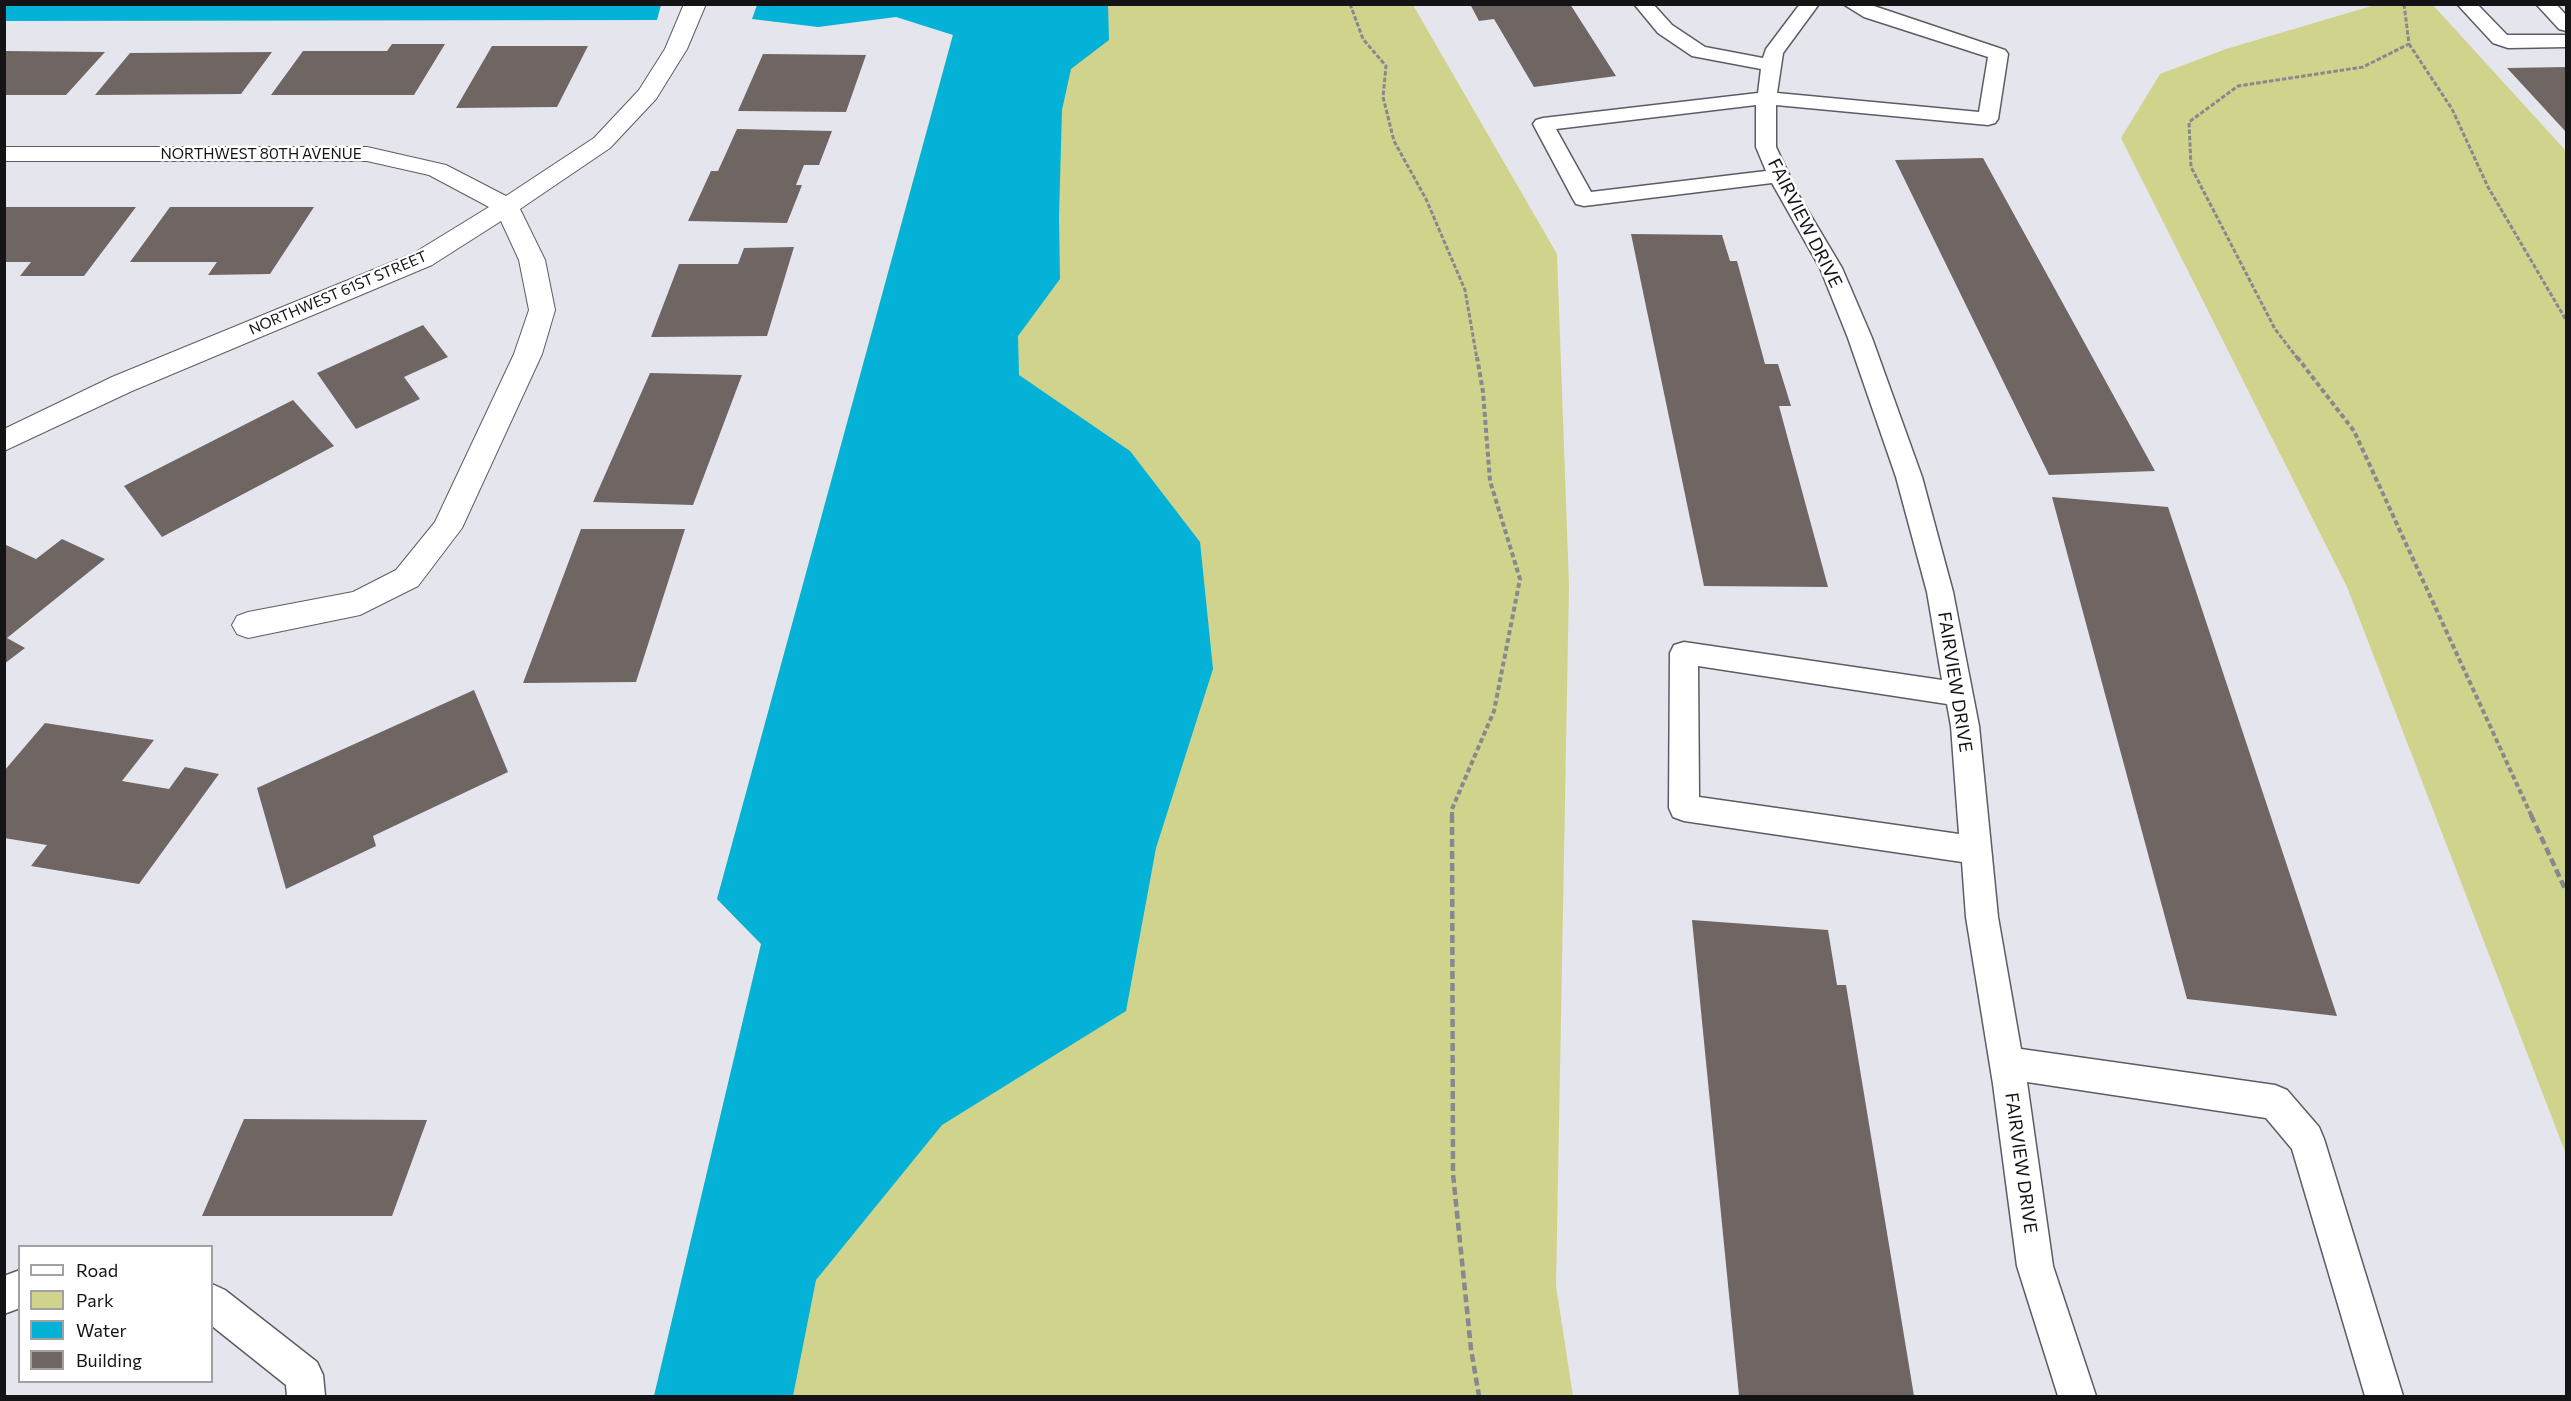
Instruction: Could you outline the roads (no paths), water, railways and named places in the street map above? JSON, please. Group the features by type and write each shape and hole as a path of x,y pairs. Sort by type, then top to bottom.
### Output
{"street":[{"name":"NORTHWEST 61ST STREET","path":"4,441 122,384 423,259 507,207 602,143 648,94 676,49 695,4"},
{"name":"NORTHWEST 80TH AVENUE","path":"4,154 367,154 437,170 507,207"},
{"path":"249,625 360,603 407,578 447,528 528,354 542,310 532,260 507,207"}],"lane":[{"path":"1643,4 1665,29 1699,52 1771,65"},
{"name":"FAIRVIEW DRIVE","path":"1810,4 1773,53 1766,98 1766,147 1779,176 1831,268 1860,338 1909,477 1940,592 1960,694 1982,917 2006,1063 2035,1266 2076,1396"},
{"path":"1779,176 1584,200 1543,124 1766,98 1988,119 1998,54 1871,14 1852,4"},
{"path":"2466,4 2500,39 2508,42 2566,41"},
{"path":"2545,4 2566,25"},
{"path":"1960,694 1684,653 1684,808 1974,850"},
{"path":"2006,1063 2275,1101 2307,1139 2384,1396"},
{"path":"4,1296 18,1289"},
{"path":"213,1304 304,1375 306,1396"}],"water":[{"path":"4,5 661,5 657,20 5,21"},
{"path":"757,5 1108,5 1109,40 1071,69 1062,110 1060,279 1018,336 1019,375 1130,451 1200,542 1213,669 1156,848 1126,1011 942,1125 816,1280 793,1396 654,1396 761,944 717,899 953,35 896,17 818,27 752,19"}]}
